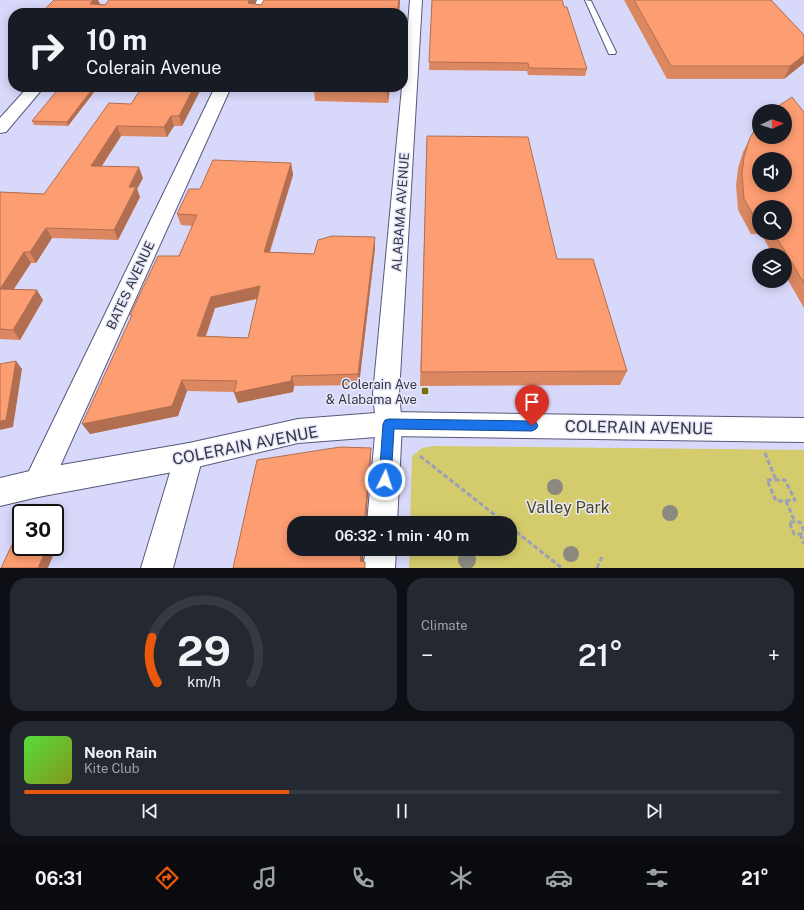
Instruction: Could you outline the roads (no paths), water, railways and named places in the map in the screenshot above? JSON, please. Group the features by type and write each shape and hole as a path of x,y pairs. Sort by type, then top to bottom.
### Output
{"street":[{"name":"ALABAMA AVENUE","path":"382,516 389,424 386,394 416,0"},
{"path":"0,128 32,92"},
{"name":"BATES AVENUE","path":"38,483 221,92"},
{"name":"COLERAIN AVENUE","path":"0,492 38,483 189,456 298,431 389,424 804,430"},
{"path":"157,568 189,456"},
{"path":"380,568 381,556"}],"lane":[{"path":"589,1 612,52"}],"place":[{"name":"Colerain Ave & Alabama Ave","path":"425,391"}],"park label":[{"name":"Valley Park","path":"568,507"}]}
